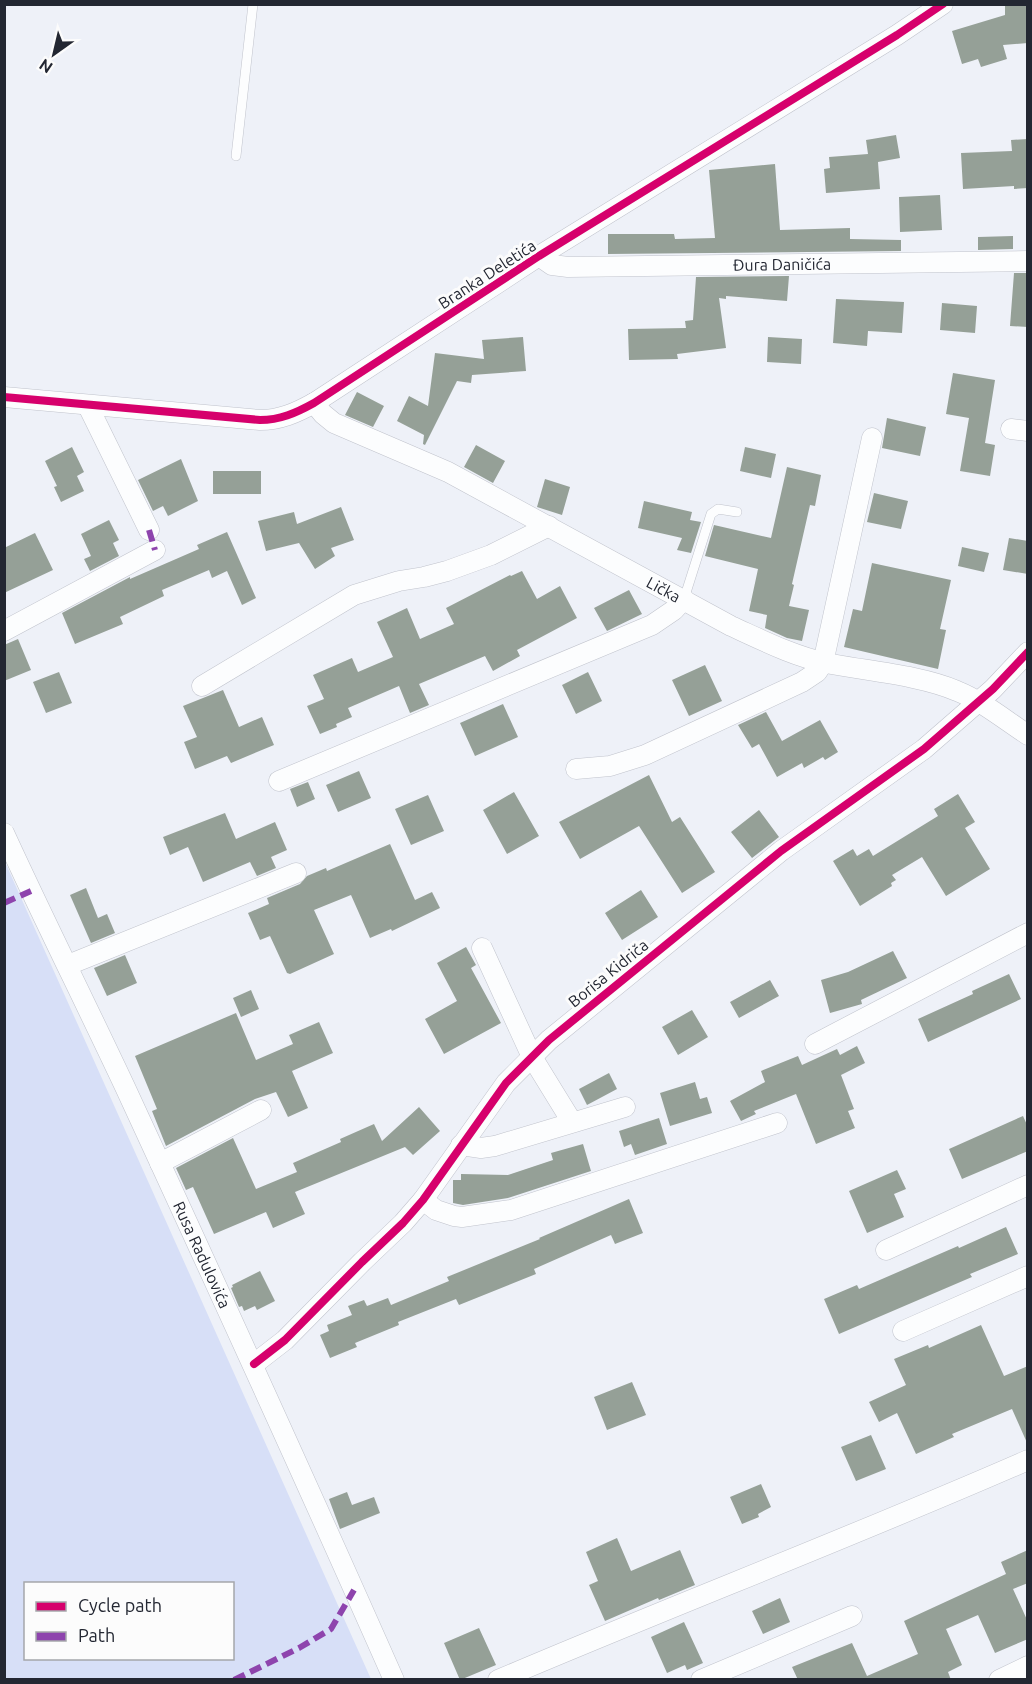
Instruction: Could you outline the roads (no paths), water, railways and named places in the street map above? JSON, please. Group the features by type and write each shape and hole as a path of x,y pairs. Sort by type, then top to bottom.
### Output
{"street":[{"name":"Branka Deletića","path":"4,397 260,420 286,417 314,403 539,256 897,35 943,4"},
{"name":"Đura Daničića","path":"539,256 552,265 568,267 1028,261"},
{"name":"Lička","path":"314,403 334,423 448,472 775,647 823,663 938,684 957,690 1028,735"},
{"path":"88,406 149,530"},
{"path":"576,769 610,766 645,755 802,682 817,672 823,663 872,438"},
{"path":"202,686 354,595 381,586 447,571 491,555 549,526"},
{"path":"4,632 155,550"},
{"path":"279,781 652,625 674,610 684,599"},
{"name":"Borisa Kidriča","path":"254,1364 285,1340 404,1223 423,1200 506,1083 557,1033 781,850 924,749 978,702 1028,652"},
{"name":"Rusa Radulovića","path":"4,833 69,965 254,1364 394,1680"},
{"path":"69,965 296,873"},
{"path":"815,1044 1028,933"},
{"path":"482,948 532,1057 572,1122"},
{"path":"461,1144 481,1148 495,1146 625,1107"},
{"path":"160,1163 261,1110"},
{"path":"423,1200 436,1210 462,1217 511,1210 777,1123"},
{"path":"886,1250 1028,1185"},
{"path":"903,1331 1028,1276"},
{"path":"498,1680 657,1612 918,1508 1028,1460"},
{"path":"701,1680 852,1616"},
{"path":"999,1680 1028,1666"}],"lane":[{"path":"236,156 254,4"},
{"path":"684,599 711,514 718,508 737,512"}]}
